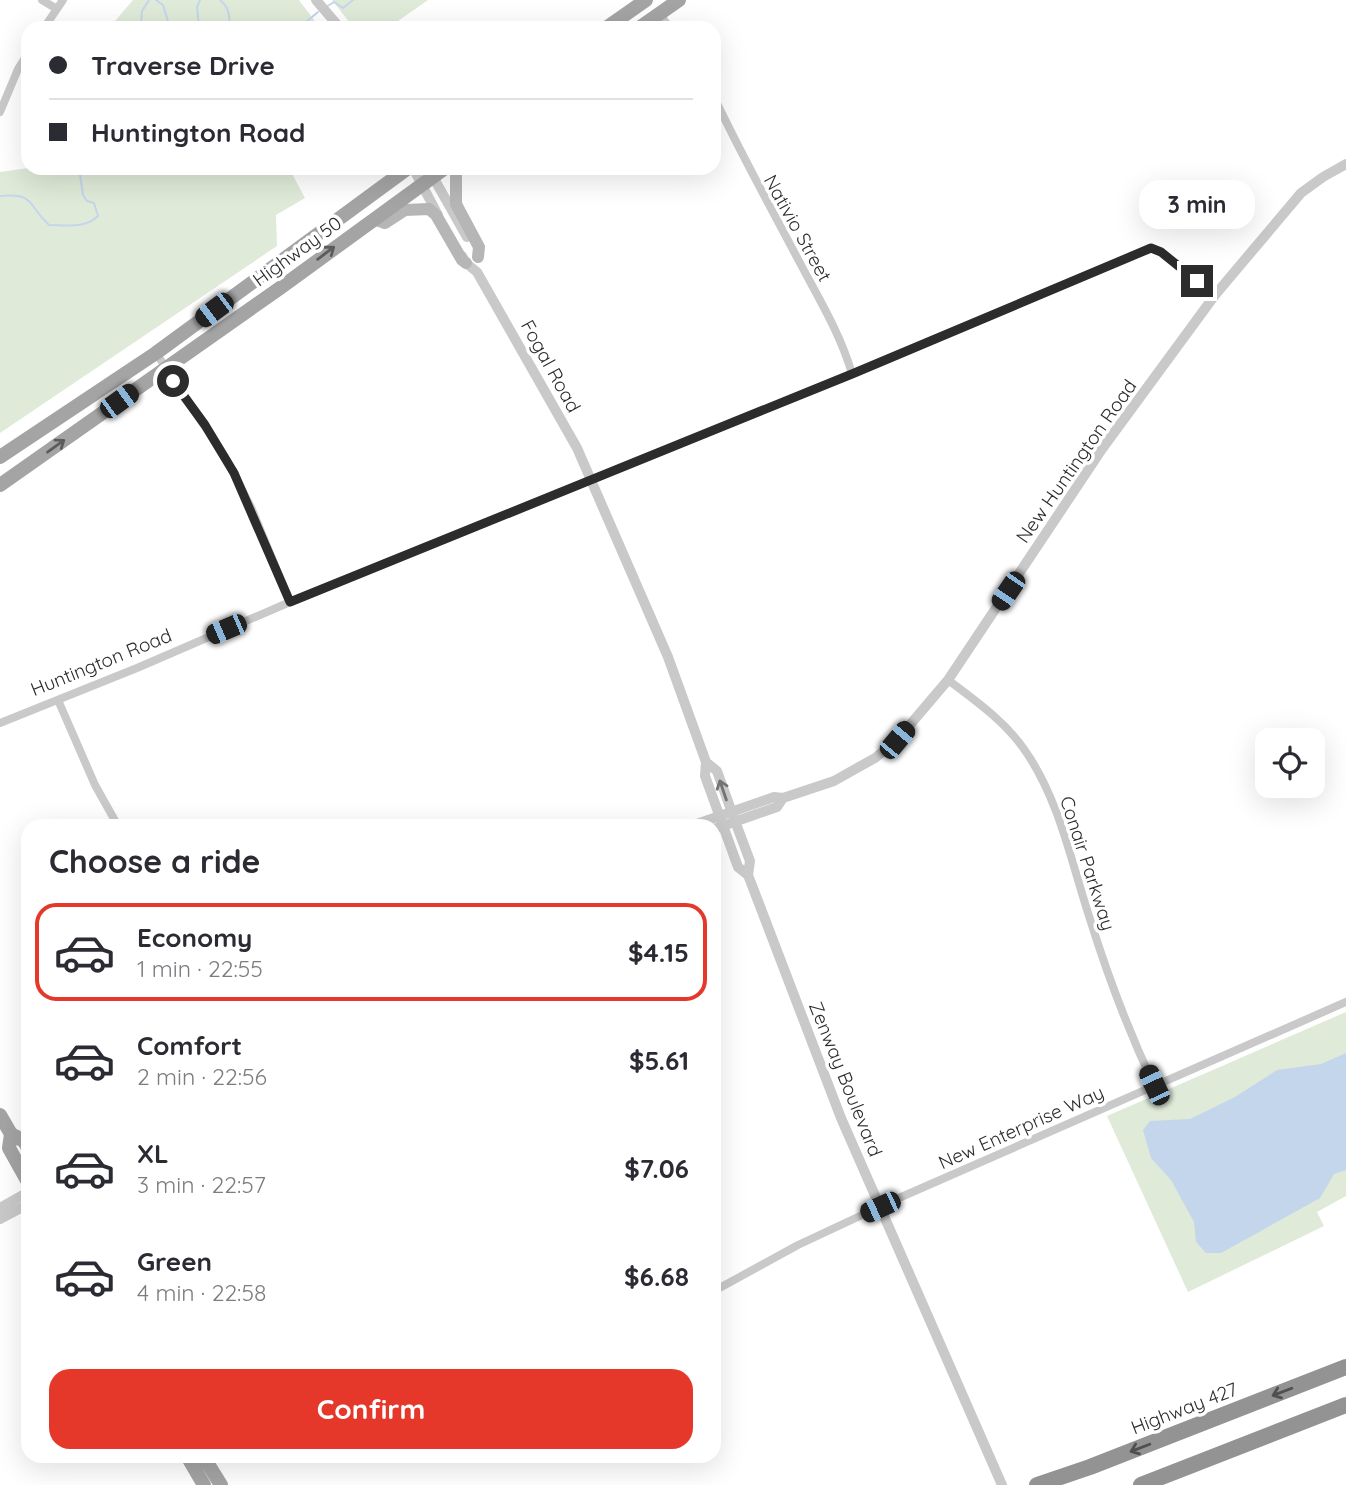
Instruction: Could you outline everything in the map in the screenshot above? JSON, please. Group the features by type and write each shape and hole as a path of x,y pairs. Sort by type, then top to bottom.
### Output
{"highway":[{"name":"Highway 427","path":"1037,1485 1346,1367"},
{"path":"1141,1485 1346,1405"}],"main road":[{"path":"616,21 646,0"},
{"path":"648,21 678,0"},
{"path":"364,199 388,175"},
{"name":"Highway 50","path":"0,457 156,353 400,175"},
{"path":"374,219 384,223 405,210 429,209 436,215 462,260 472,260 479,247 456,204 455,175"},
{"name":"Highway 50","path":"0,485 280,288 427,176"},
{"path":"0,1115 11,1134 21,1139"},
{"path":"11,1134 9,1148 21,1169"},
{"path":"191,1463 204,1485"},
{"path":"207,1463 221,1485"}],"street":[{"path":"42,0 57,9"},
{"path":"49,21 63,0"},
{"path":"316,0 334,21"},
{"path":"659,13 665,21"},
{"path":"0,112 21,64"},
{"name":"Nativio Street","path":"721,112 748,169 820,301 845,352 852,374"},
{"name":"New Huntington Road","path":"721,822 774,797 783,798 834,781 877,757 897,740 948,680 1102,449 1215,295 1301,193 1346,164"},
{"name":"Fogal Road","path":"427,176 477,272 577,448 591,479"},
{"name":"Huntington Road","path":"0,723 852,374 1151,248 1161,252 1215,295"},
{"path":"156,353 230,465 251,507 290,602"},
{"name":"Zenway Boulevard","path":"591,479 668,657 706,762 705,776 718,819"},
{"name":"Conair Parkway","path":"948,680 1001,722 1025,750 1045,784 1068,846 1116,1001 1154,1085"},
{"path":"58,699 95,785 114,819"},
{"name":"Zenway Boulevard","path":"706,762 717,771 750,861 748,875 841,1118 1001,1481"},
{"name":"Zenway Boulevard","path":"721,828 738,867 748,875"},
{"name":"New Enterprise Way","path":"721,1288 798,1245 880,1207 1346,1002"},
{"path":"0,1208 21,1196"},
{"path":"0,1219 21,1208"}],"green space":[{"path":"133,0 299,0 315,21 115,21"},
{"path":"332,0 428,0 398,21 348,21"},
{"path":"21,169 21,175 293,175 305,198 276,215 277,246 0,433 0,172"},
{"path":"1346,1012 1346,1196 1317,1212 1324,1226 1188,1292 1107,1116"}],"water":[{"path":"1346,1053 1346,1170 1334,1174 1320,1198 1221,1253 1206,1253 1196,1242 1194,1222 1171,1180 1151,1158 1143,1130 1150,1121 1190,1119 1235,1097 1277,1070 1321,1064"}],"waterway":[{"path":"141,21 142,11 149,0"},
{"path":"156,0 163,5 168,21"},
{"path":"198,21 197,7 200,0"},
{"path":"220,0 227,9 229,21"},
{"path":"326,7 334,2 343,8 353,0"},
{"path":"307,21 318,12"},
{"path":"0,196 20,196 26,199 49,225 87,223 98,216 94,203 87,201 83,195 80,175"}],"route":[{"path":"173,381 205,425 234,473 290,602 852,374 1151,248 1161,252 1197,281"}]}
